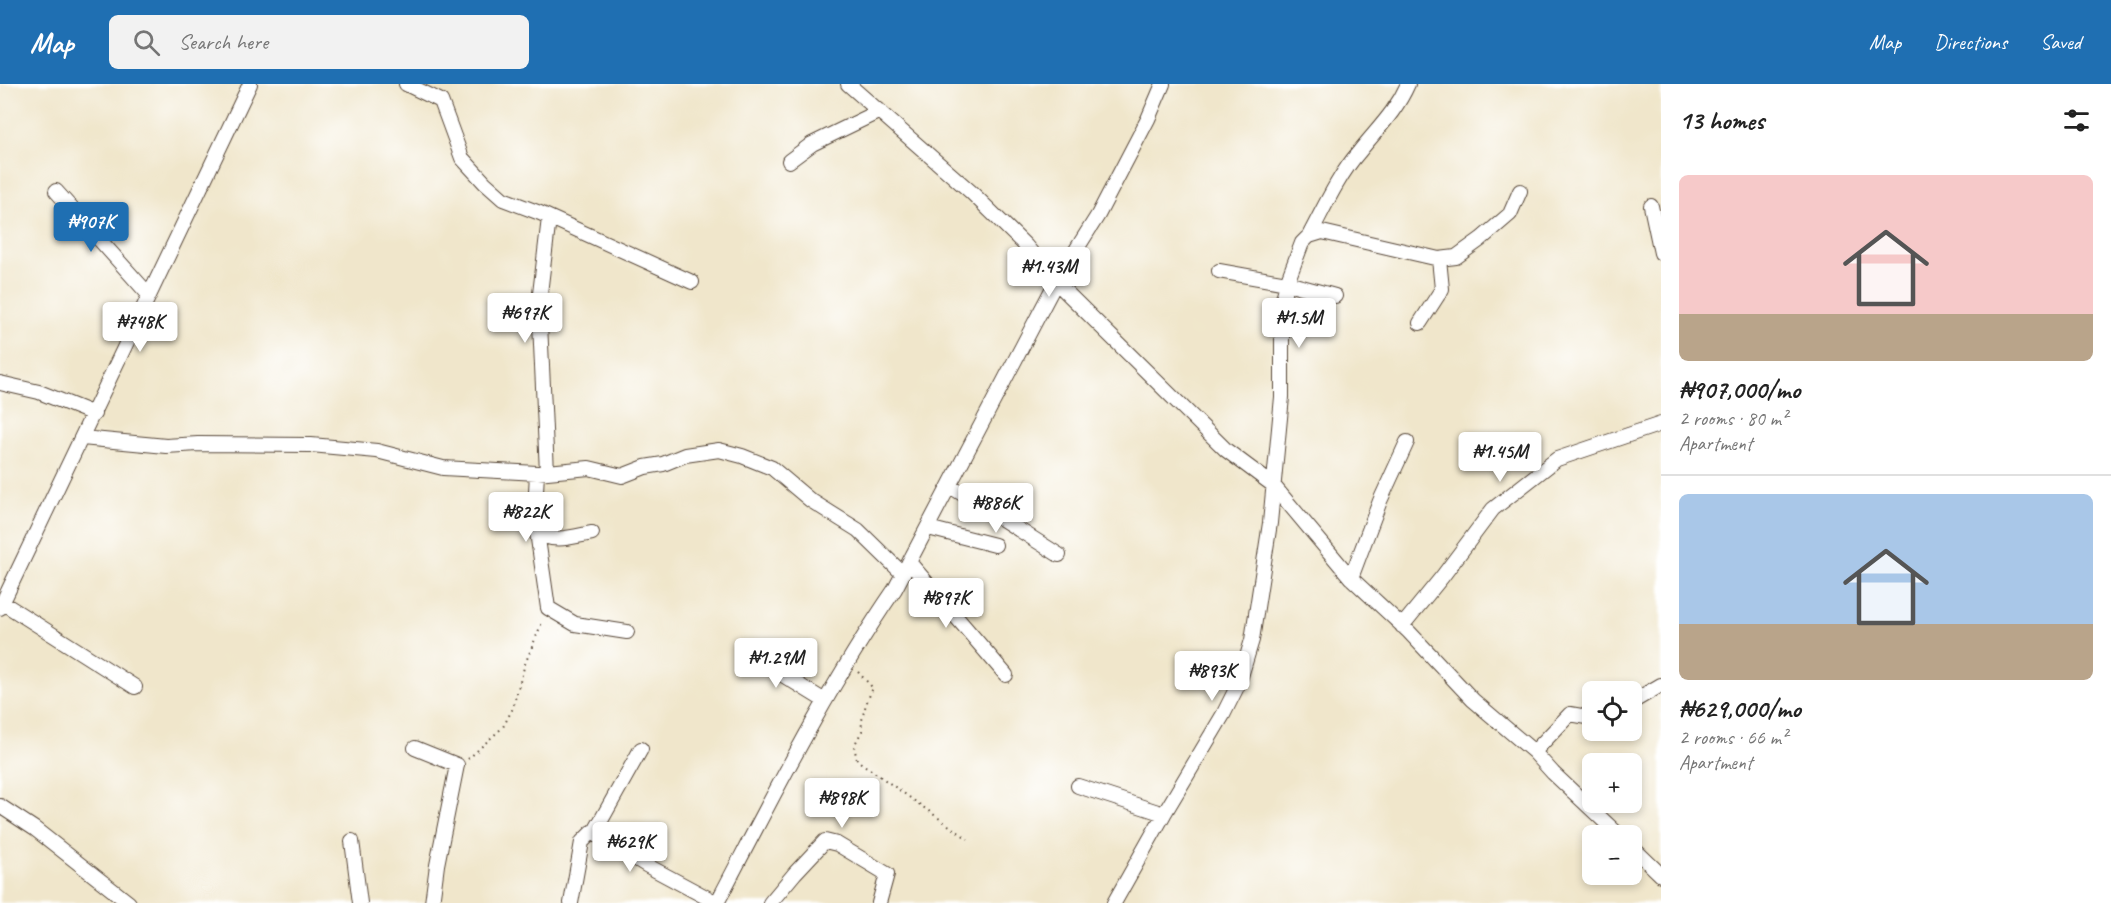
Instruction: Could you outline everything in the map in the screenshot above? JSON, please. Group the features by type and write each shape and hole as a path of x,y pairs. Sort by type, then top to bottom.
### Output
{"street":[{"path":"135,687 1,605 250,84"},
{"path":"406,84 441,101 462,158 503,199 692,282"},
{"path":"848,84 971,192 1026,246 1056,282 1226,450 1273,485 1351,578 1402,626 1473,700 1534,752 1608,825"},
{"path":"594,833 646,865 717,903 825,701 928,528 1056,282 1098,214 1163,84"},
{"path":"1114,903 1197,761 1239,683 1252,640 1270,523 1282,397 1282,302 1287,283 1302,243 1310,236 1358,153 1383,126 1402,98 1408,84"},
{"path":"789,161 812,144 880,111"},
{"path":"56,191 149,295"},
{"path":"1310,236 1322,232 1439,259 1456,257 1510,214 1520,191"},
{"path":"1651,206 1661,253"},
{"path":"549,218 539,302 542,473 535,511 548,608 575,624 627,632"},
{"path":"1420,323 1442,289 1439,259"},
{"path":"1219,271 1287,283 1335,296"},
{"path":"0,383 39,392 94,414"},
{"path":"1402,626 1493,509 1557,459 1661,424"},
{"path":"82,438 166,446 311,445 376,451 442,468 542,473 590,468 622,476 684,455 719,450 772,468 810,500 858,530 906,568 1006,675"},
{"path":"1351,578 1380,501 1407,442"},
{"path":"950,486 1059,555"},
{"path":"928,528 995,545"},
{"path":"537,532 550,538 568,538 591,533"},
{"path":"746,650 825,701"},
{"path":"1642,696 1661,685"},
{"path":"1534,752 1570,714 1582,716"},
{"path":"415,748 457,765 437,865 432,903"},
{"path":"572,903 582,842 592,832 594,833 641,749"},
{"path":"1078,786 1164,814"},
{"path":"0,807 35,829 129,903"},
{"path":"352,841 360,903"},
{"path":"770,903 825,841 837,844 887,874 879,903"},
{"path":"1642,857 1661,875"}],"path":[{"path":"456,769 502,728 512,710 525,664 548,608"},
{"path":"850,659 873,688 861,722 862,731 854,747 857,760 968,839"}]}
